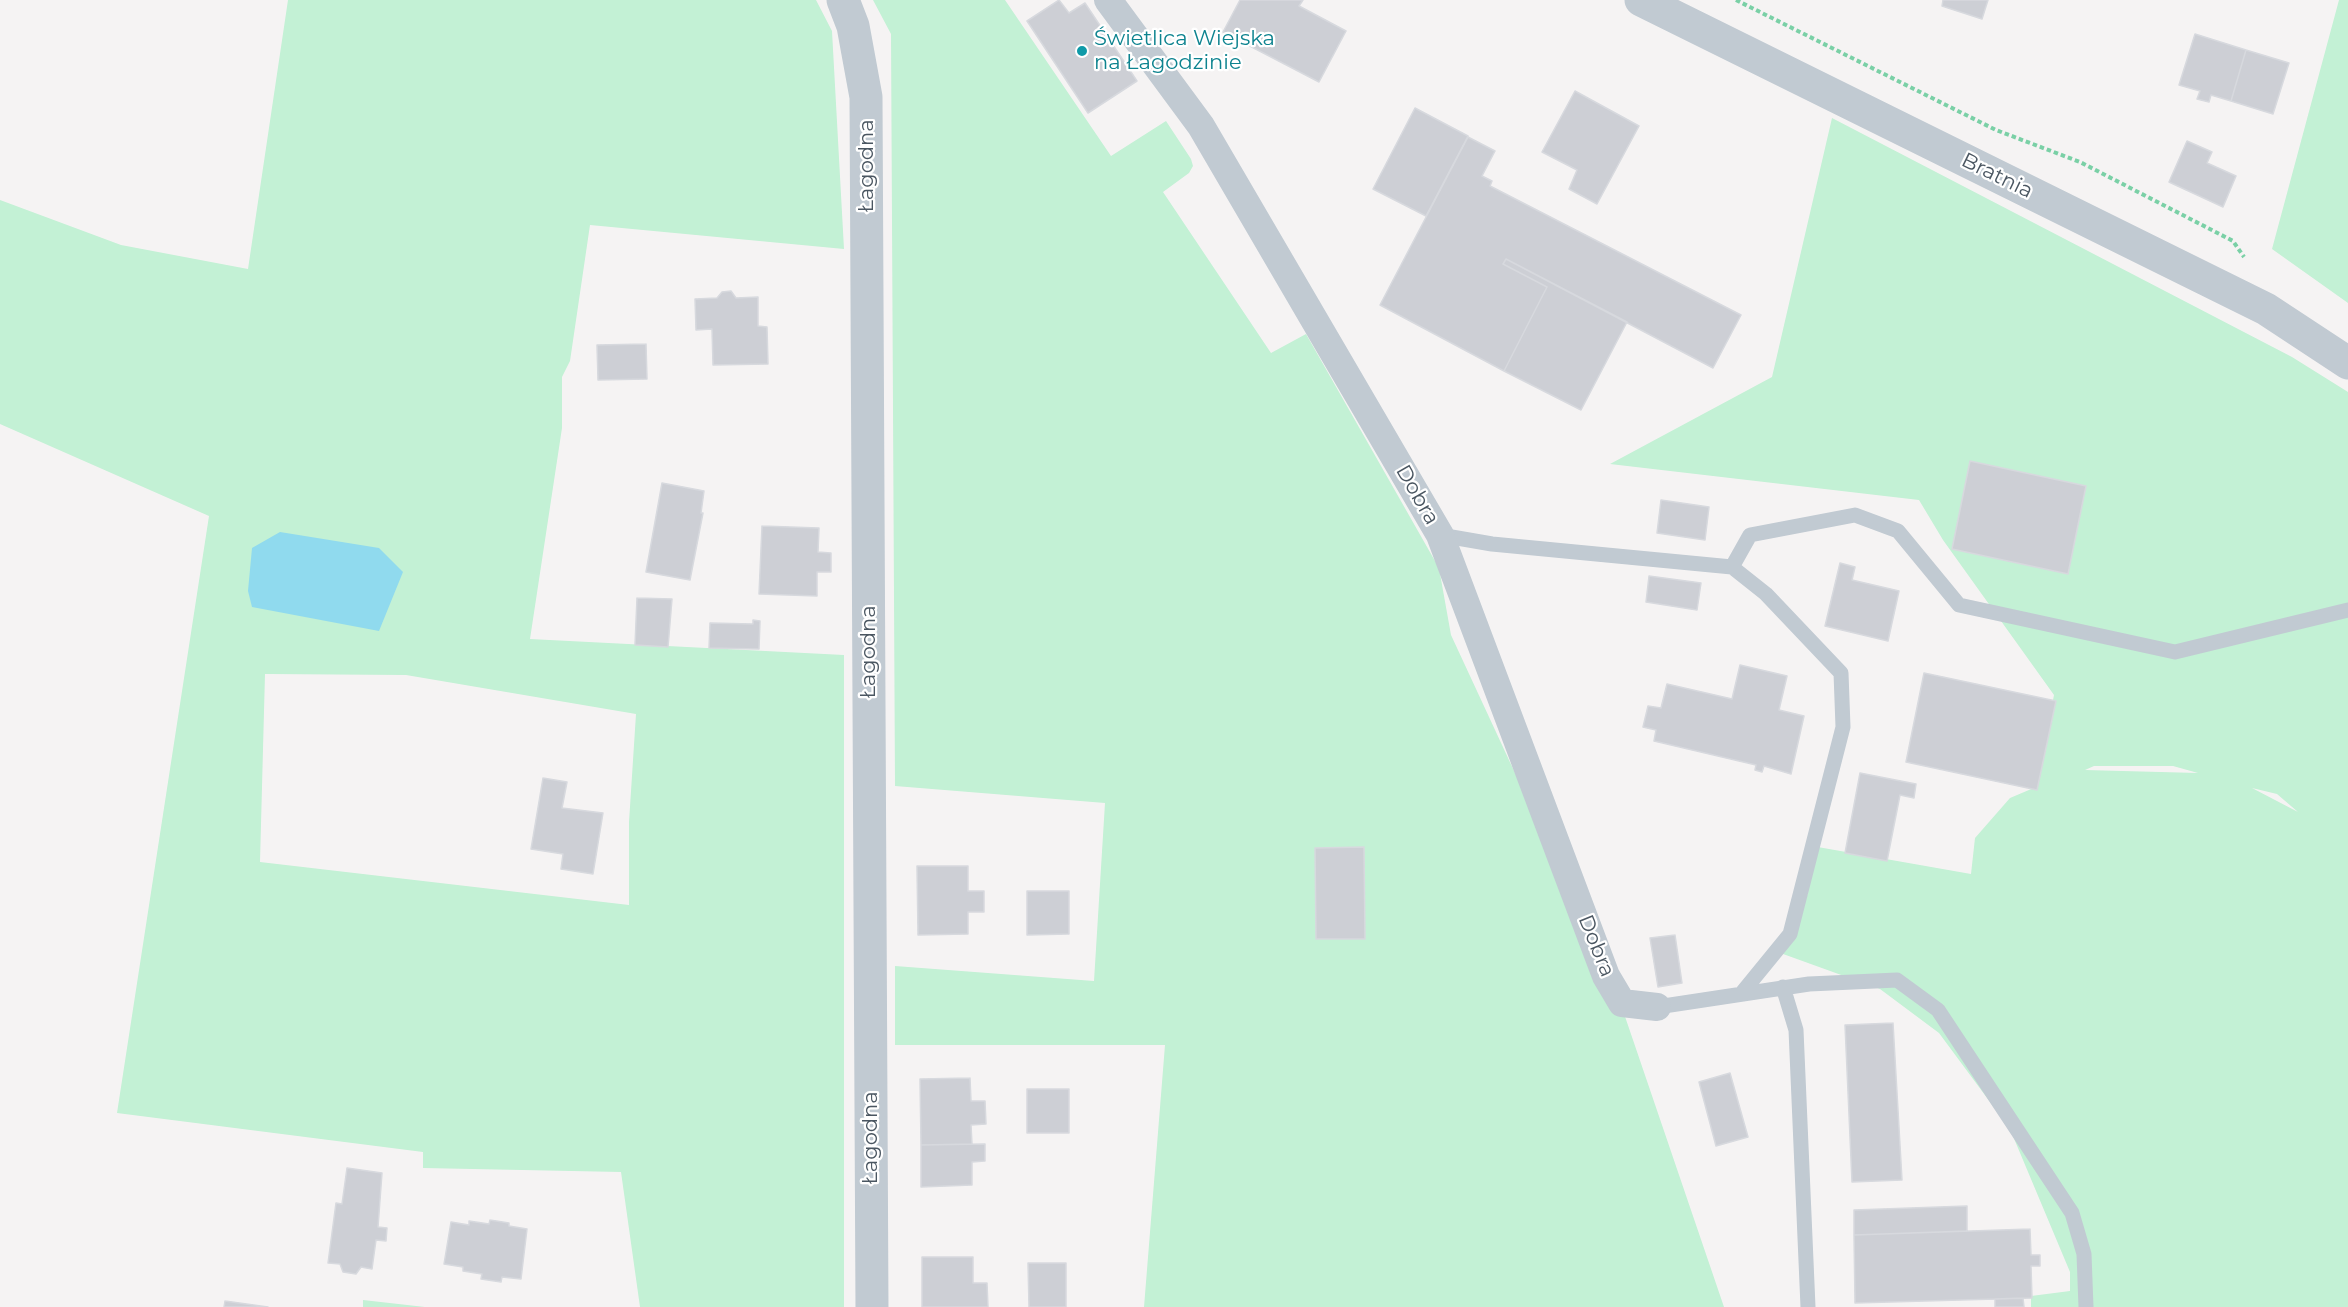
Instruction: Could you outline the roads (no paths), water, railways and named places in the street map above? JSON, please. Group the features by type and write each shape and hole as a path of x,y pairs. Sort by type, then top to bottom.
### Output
{"street":[{"name":"Łagodna","path":"843,0 853,26 866,97 872,1307"},
{"name":"Dobra","path":"1108,0 1201,126 1440,535 1606,976 1622,1003 1657,1007"},
{"name":"Bratnia","path":"1641,0 2266,309 2348,363"}],"lane":[{"path":"1732,567 1750,535 1855,514 1898,531 1959,605 2175,652 2348,610"},
{"path":"1440,535 1492,544 1732,567 1766,594 1841,673 1843,727 1790,934 1741,994"},
{"path":"1657,1007 1784,987 1897,980 1938,1010 2072,1213 2084,1254 2086,1307"},
{"path":"1784,987 1796,1030 1808,1307"}],"water":[{"path":"280,532 379,548 403,572 379,631 252,607 248,591 252,548"}],"place":[{"name":"Świetlica Wiejska na Łagodzinie","path":"1082,51"}]}
